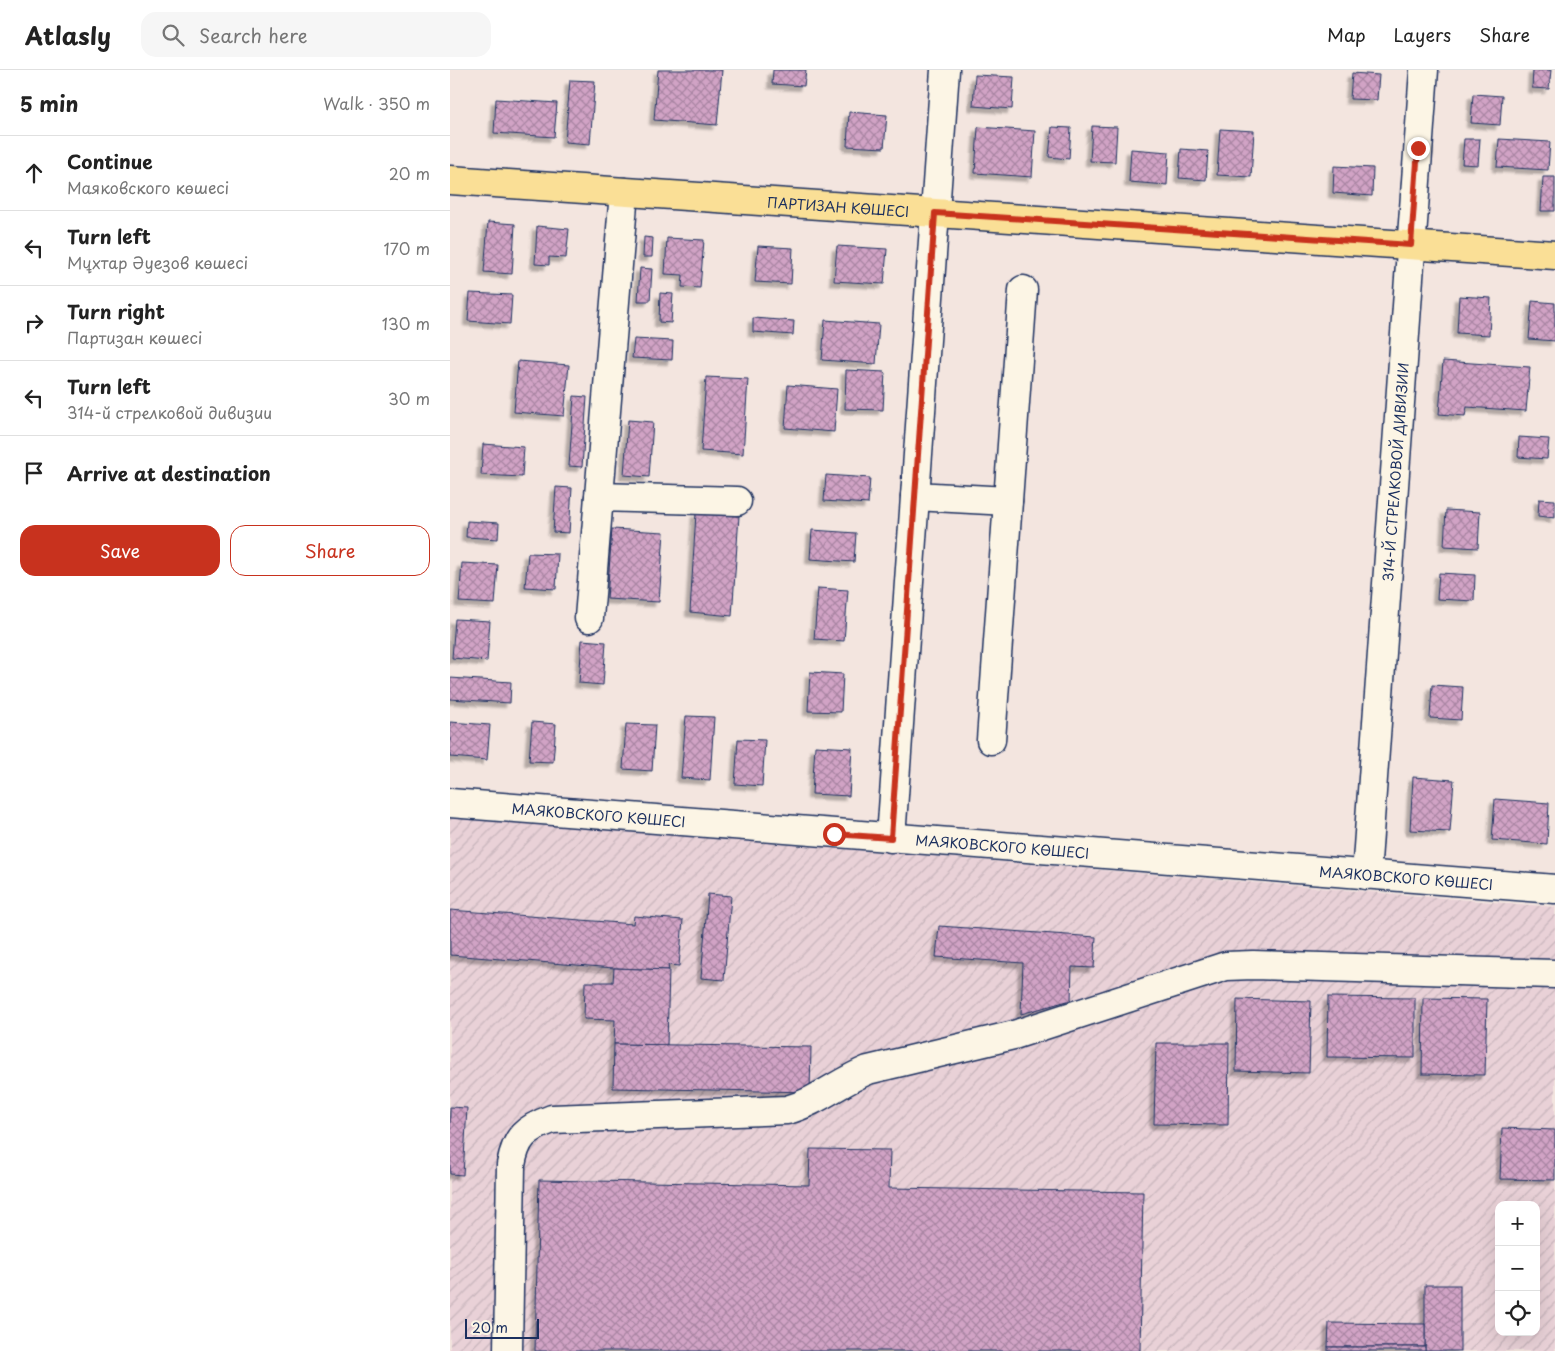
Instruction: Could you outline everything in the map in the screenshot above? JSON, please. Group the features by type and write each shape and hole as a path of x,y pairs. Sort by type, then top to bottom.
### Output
{"main road":[{"name":"ПАРТИЗАН КӨШЕСІ","path":"450,180 1555,255"}],"street":[{"path":"891,838 945,70"},
{"name":"314-Й СТРЕЛКОВОЙ ДИВИЗИИ","path":"1366,875 1424,70"},
{"path":"589,618 624,192"},
{"path":"991,740 1023,290"},
{"path":"915,496 1008,501"},
{"path":"599,497 738,501"},
{"name":"МАЯКОВСКОГО КӨШЕСІ","path":"450,803 1555,889"},
{"path":"508,1351 511,1165 514,1148 522,1135 536,1124 552,1119 787,1110 820,1098 851,1078 868,1070 1014,1035 1226,966 1253,965 1555,974"}],"shaded area":[{"path":"450,817 1555,907 1555,1351 450,1351"}],"building":[{"path":"658,70 722,70 717,125 654,120"},
{"path":"773,70 806,70 804,86 772,84"},
{"path":"1533,70 1551,70 1549,89 1532,88"},
{"path":"1352,73 1379,75 1377,100 1350,99"},
{"path":"975,75 1014,77 1012,109 973,106"},
{"path":"570,80 595,81 590,144 565,142"},
{"path":"1473,94 1502,96 1500,125 1471,123"},
{"path":"496,99 557,103 554,137 494,133"},
{"path":"849,112 887,115 884,148 847,146"},
{"path":"1092,126 1117,127 1115,162 1090,161"},
{"path":"978,127 1035,131 1032,177 975,173"},
{"path":"1052,127 1071,128 1069,159 1049,157"},
{"path":"1220,129 1254,131 1251,177 1217,175"},
{"path":"1464,139 1480,139 1478,165 1462,164"},
{"path":"1499,139 1550,142 1548,170 1497,167"},
{"path":"1131,149 1169,152 1167,185 1129,182"},
{"path":"1181,149 1208,151 1206,180 1179,178"},
{"path":"1334,166 1373,168 1372,196 1333,193"},
{"path":"1543,177 1555,177 1555,211 1541,211"},
{"path":"488,222 515,224 512,274 484,272"},
{"path":"537,226 569,229 566,258 549,257 549,265 535,264"},
{"path":"644,237 653,238 652,257 643,257"},
{"path":"667,238 704,240 700,288 682,287 683,275 665,274"},
{"path":"758,246 793,248 791,284 755,282"},
{"path":"837,246 887,249 884,284 834,281"},
{"path":"640,268 652,269 650,301 638,301"},
{"path":"470,293 512,295 510,324 468,321"},
{"path":"660,293 673,294 671,323 659,322"},
{"path":"1459,296 1491,298 1489,335 1457,333"},
{"path":"1532,301 1555,303 1555,341 1529,339"},
{"path":"753,318 794,321 793,335 753,332"},
{"path":"825,320 879,324 876,364 822,360"},
{"path":"634,339 673,341 672,360 632,358"},
{"path":"518,361 569,365 564,416 514,412"},
{"path":"1443,361 1530,367 1526,411 1467,407 1465,416 1439,414"},
{"path":"846,370 885,372 883,410 845,409"},
{"path":"706,377 748,379 743,454 701,451"},
{"path":"788,385 837,389 834,432 785,428"},
{"path":"574,396 587,397 582,467 569,466"},
{"path":"628,420 653,422 649,477 624,475"},
{"path":"1519,437 1549,439 1547,459 1518,457"},
{"path":"483,444 524,447 522,477 481,475"},
{"path":"826,475 870,478 868,504 824,501"},
{"path":"556,487 572,488 569,533 553,532"},
{"path":"1539,499 1555,500 1555,518 1538,516"},
{"path":"1446,510 1480,512 1478,548 1444,546"},
{"path":"696,513 739,516 732,616 690,612"},
{"path":"467,521 499,523 498,539 466,537"},
{"path":"612,529 664,532 659,602 607,599"},
{"path":"812,530 856,533 854,562 810,559"},
{"path":"528,553 558,554 556,589 525,587"},
{"path":"462,563 498,565 495,604 459,602"},
{"path":"1439,573 1475,575 1474,601 1437,599"},
{"path":"818,588 848,590 844,641 814,639"},
{"path":"455,619 490,621 487,661 452,658"},
{"path":"582,640 606,642 603,685 579,683"},
{"path":"810,672 843,674 841,712 808,711"},
{"path":"450,678 511,682 510,703 450,699"},
{"path":"1432,685 1463,687 1461,720 1430,718"},
{"path":"686,716 714,717 710,780 681,778"},
{"path":"450,722 490,725 487,760 450,757"},
{"path":"532,722 556,724 553,762 529,761"},
{"path":"626,724 655,725 652,771 623,769"},
{"path":"738,739 765,740 762,786 735,784"},
{"path":"815,746 852,748 849,796 812,794"},
{"path":"1413,777 1454,780 1450,832 1410,830"},
{"path":"1495,799 1549,803 1547,844 1492,840"},
{"path":"708,894 731,896 724,980 701,978"},
{"path":"450,910 633,924 634,916 683,920 679,966 668,965 669,970 614,968 450,955"},
{"path":"939,926 1096,937 1094,968 1072,967 1071,1000 1021,1014 1023,963 936,957"},
{"path":"614,968 669,970 667,1045 614,1044 615,1020 584,1019 585,982 613,982"},
{"path":"1328,997 1415,998 1415,1058 1327,1057"},
{"path":"1423,998 1487,999 1485,1075 1422,1074"},
{"path":"1237,999 1311,1001 1309,1073 1236,1071"},
{"path":"1156,1043 1229,1043 1228,1125 1154,1124"},
{"path":"614,1044 811,1047 810,1092 613,1088"},
{"path":"450,1107 467,1108 463,1175 450,1174"},
{"path":"1502,1128 1555,1130 1555,1180 1500,1179"},
{"path":"810,1149 890,1150 889,1188 1143,1192 1140,1351 535,1351 539,1180 809,1185"},
{"path":"1425,1285 1460,1285 1460,1351 1425,1351"},
{"path":"1329,1323 1425,1324 1425,1347 1328,1347"},
{"path":"1328,1347 1425,1347 1425,1351 1328,1351"}],"route":[{"path":"834,834 891,838 935,213 1411,245 1418,148"}]}
